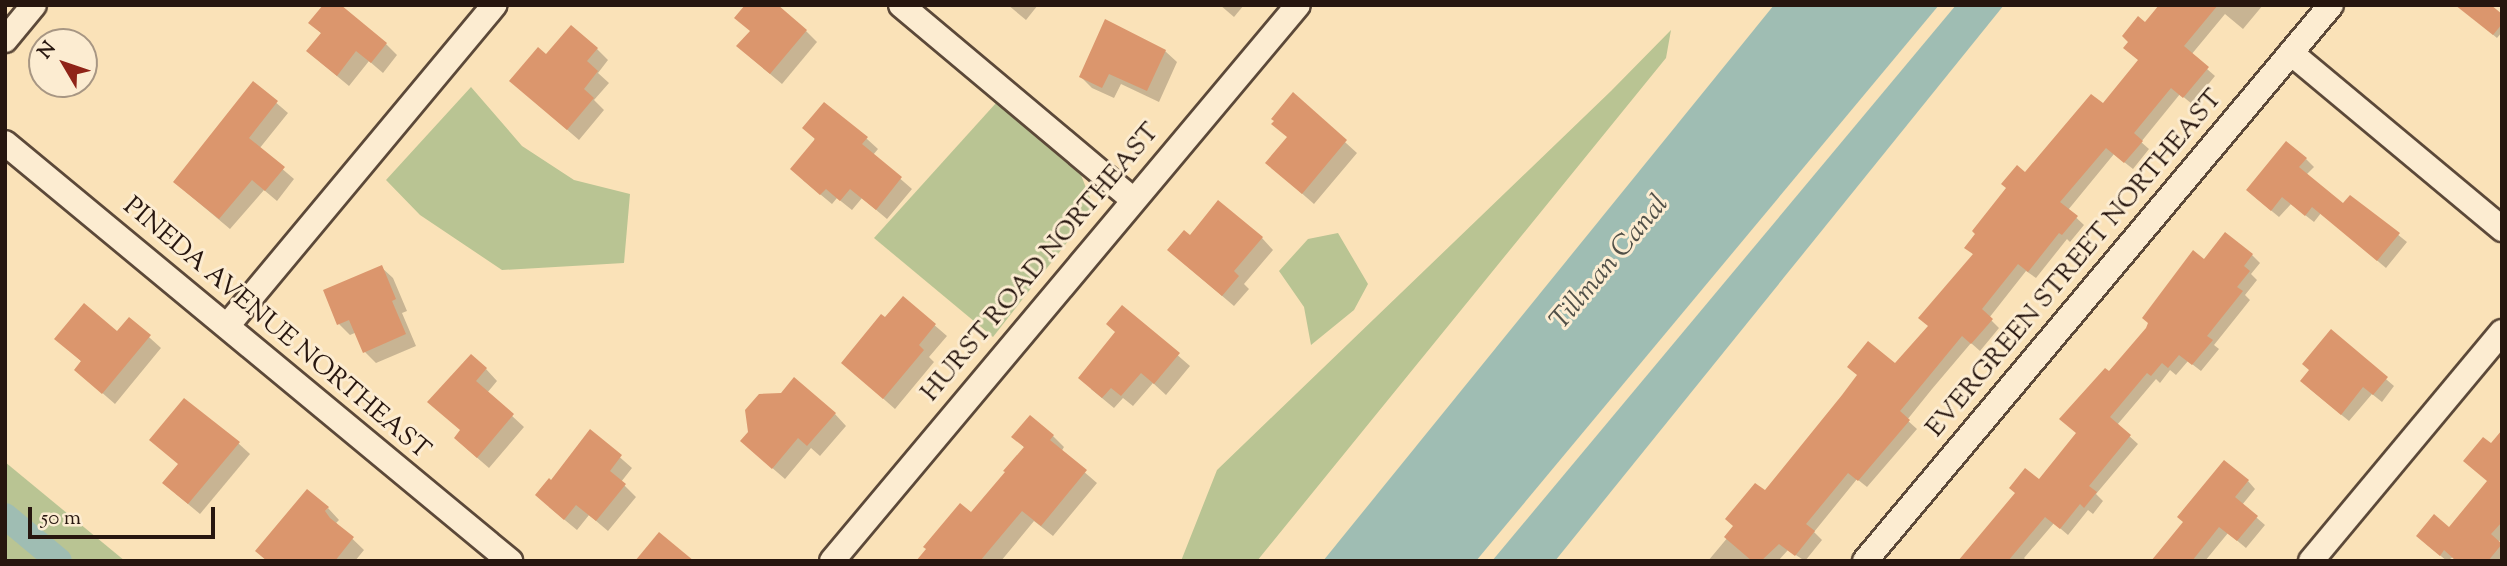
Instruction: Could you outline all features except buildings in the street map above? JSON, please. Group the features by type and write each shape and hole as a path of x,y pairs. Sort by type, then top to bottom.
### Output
{"street":[{"path":"5,40 34,5"},
{"path":"227,327 494,5"},
{"path":"901,5 1132,199"},
{"name":"HURST ROAD NORTHEAST","path":"832,561 1132,199 1298,5"},
{"name":"EVERGREEN STREET NORTHEAST","path":"1865,561 2331,5"},
{"path":"2291,53 2502,229"},
{"name":"PINEDA AVENUE NORTHEAST","path":"5,143 510,561"},
{"path":"2311,561 2502,332"}],"green space":[{"path":"1671,30 1666,58 1257,561 1181,561 1217,470"},
{"path":"471,87 522,146 574,180 630,194 624,263 502,270 420,215 386,180"},
{"path":"996,103 1081,175 1094,208 993,337 874,238"},
{"path":"1338,233 1368,284 1354,310 1311,345 1304,307 1279,271 1308,239"},
{"path":"5,462 125,561 5,561"}],"water":[{"name":"Tillman Canal","path":"1774,5 1939,5 1476,561 1323,561"},
{"path":"1956,5 2004,5 1555,561 1492,561"}],"waterway":[{"path":"5,516 59,561"}]}
